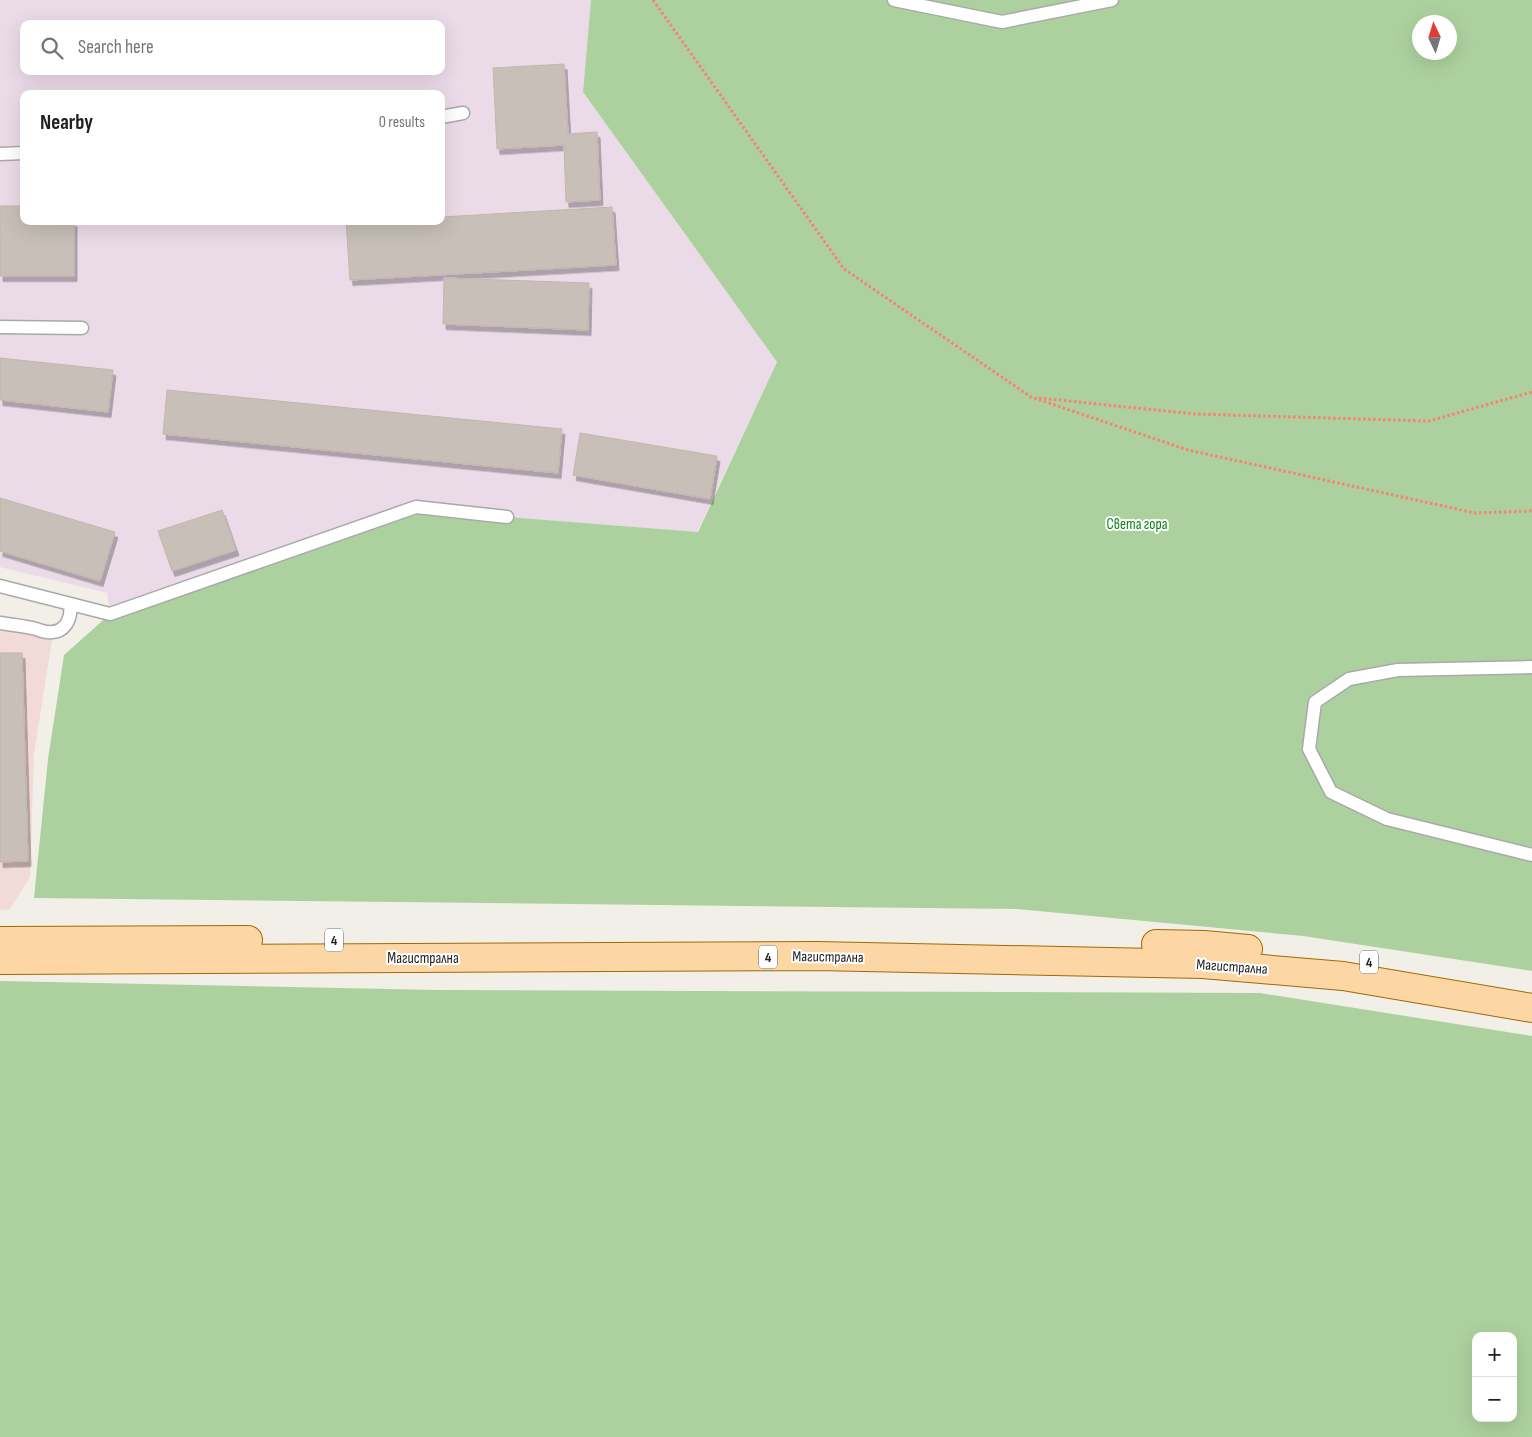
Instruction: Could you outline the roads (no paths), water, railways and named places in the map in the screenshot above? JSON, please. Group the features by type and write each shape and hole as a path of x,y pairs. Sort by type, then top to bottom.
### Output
{"main road":[{"name":"Магистрална","path":"1,945 817,940 1204,945 1348,959 1532,989"},
{"name":"Магистрална","path":"1,945 817,956 1203,964 1344,976 1532,1008"}],"lane":[{"path":"894,0 1002,22 1112,0"},
{"path":"445,115 463,113"},
{"path":"0,154 20,153"},
{"path":"0,328 82,328"},
{"path":"0,586 110,614 416,507 507,518"},
{"path":"0,623 37,629 49,633 55,632 66,625 70,619 70,604"},
{"path":"1532,667 1398,670 1349,679 1315,702 1309,749 1331,792 1387,819 1532,855"}],"park label":[{"name":"Света гора","path":"1137,524"}]}
